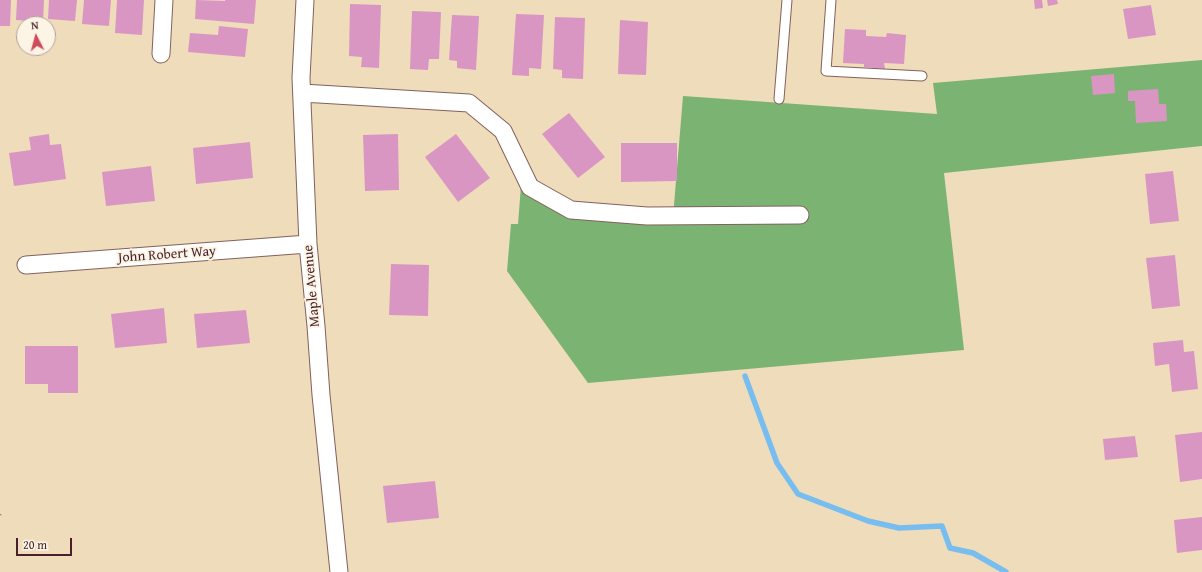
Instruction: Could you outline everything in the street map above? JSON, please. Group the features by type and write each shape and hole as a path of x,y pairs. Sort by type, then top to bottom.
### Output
{"street":[{"path":"160,54 164,0"},
{"name":"Maple Avenue","path":"305,0 301,78 308,244 321,395 339,572"},
{"path":"302,93 469,103 503,131 530,187 571,210 647,216 800,215"},
{"name":"John Robert Way","path":"26,266 308,244"}],"lane":[{"path":"779,99 787,0"},
{"path":"831,0 826,71 922,76"}],"green space":[{"path":"1202,60 1202,146 944,173 964,350 588,383 507,271 511,224 518,224 522,173 548,198 673,217 683,96 937,114 933,83"}],"building":[{"path":"0,0 11,0 10,26 0,26"},
{"path":"17,0 44,0 43,16 16,16"},
{"path":"49,0 77,0 75,21 56,20 56,16 48,16"},
{"path":"84,0 111,0 109,26 82,24"},
{"path":"117,0 144,0 142,35 115,33"},
{"path":"196,0 256,0 254,24 195,19"},
{"path":"1034,0 1042,0 1043,8 1035,9"},
{"path":"1047,0 1057,0 1058,4 1048,6"},
{"path":"350,4 381,5 379,68 361,67 362,57 349,56"},
{"path":"1151,5 1156,35 1128,39 1123,9"},
{"path":"412,11 441,12 439,59 429,59 428,70 410,69"},
{"path":"516,14 544,15 541,69 529,68 529,76 512,75"},
{"path":"452,15 479,16 476,70 457,68 457,61 449,60"},
{"path":"555,17 585,18 583,79 562,78 562,70 553,69"},
{"path":"620,20 648,22 646,75 618,74"},
{"path":"219,26 248,29 245,57 188,52 190,33 218,35"},
{"path":"845,29 866,30 866,36 886,37 887,33 906,35 904,64 884,63 885,69 864,67 864,64 843,63"},
{"path":"1114,74 1115,93 1093,95 1091,76"},
{"path":"1158,89 1159,104 1166,104 1167,121 1136,123 1135,101 1128,101 1128,91"},
{"path":"569,113 605,157 578,178 542,134"},
{"path":"49,134 50,145 61,144 66,179 14,186 9,153 31,150 29,137"},
{"path":"398,134 399,190 365,191 363,135"},
{"path":"456,134 490,178 458,202 425,157"},
{"path":"250,142 253,178 196,184 193,148"},
{"path":"621,143 677,143 677,181 621,182"},
{"path":"151,166 155,201 106,206 102,172"},
{"path":"1173,171 1179,221 1150,224 1145,174"},
{"path":"1175,255 1180,306 1152,309 1146,258"},
{"path":"391,264 429,265 428,316 389,315"},
{"path":"164,308 167,343 115,348 111,314"},
{"path":"246,310 250,343 197,348 194,314"},
{"path":"1183,340 1184,352 1194,351 1198,389 1172,392 1169,364 1155,366 1153,343"},
{"path":"25,346 78,346 78,393 48,393 48,384 25,384"},
{"path":"1202,432 1202,479 1180,482 1175,435"},
{"path":"1135,436 1138,457 1105,460 1103,439"},
{"path":"435,481 439,518 387,523 383,486"},
{"path":"1202,517 1202,550 1177,553 1174,520"}],"waterway":[{"path":"745,376 777,463 798,494 868,521 899,528 942,526 950,548 973,553 1006,572"}]}
